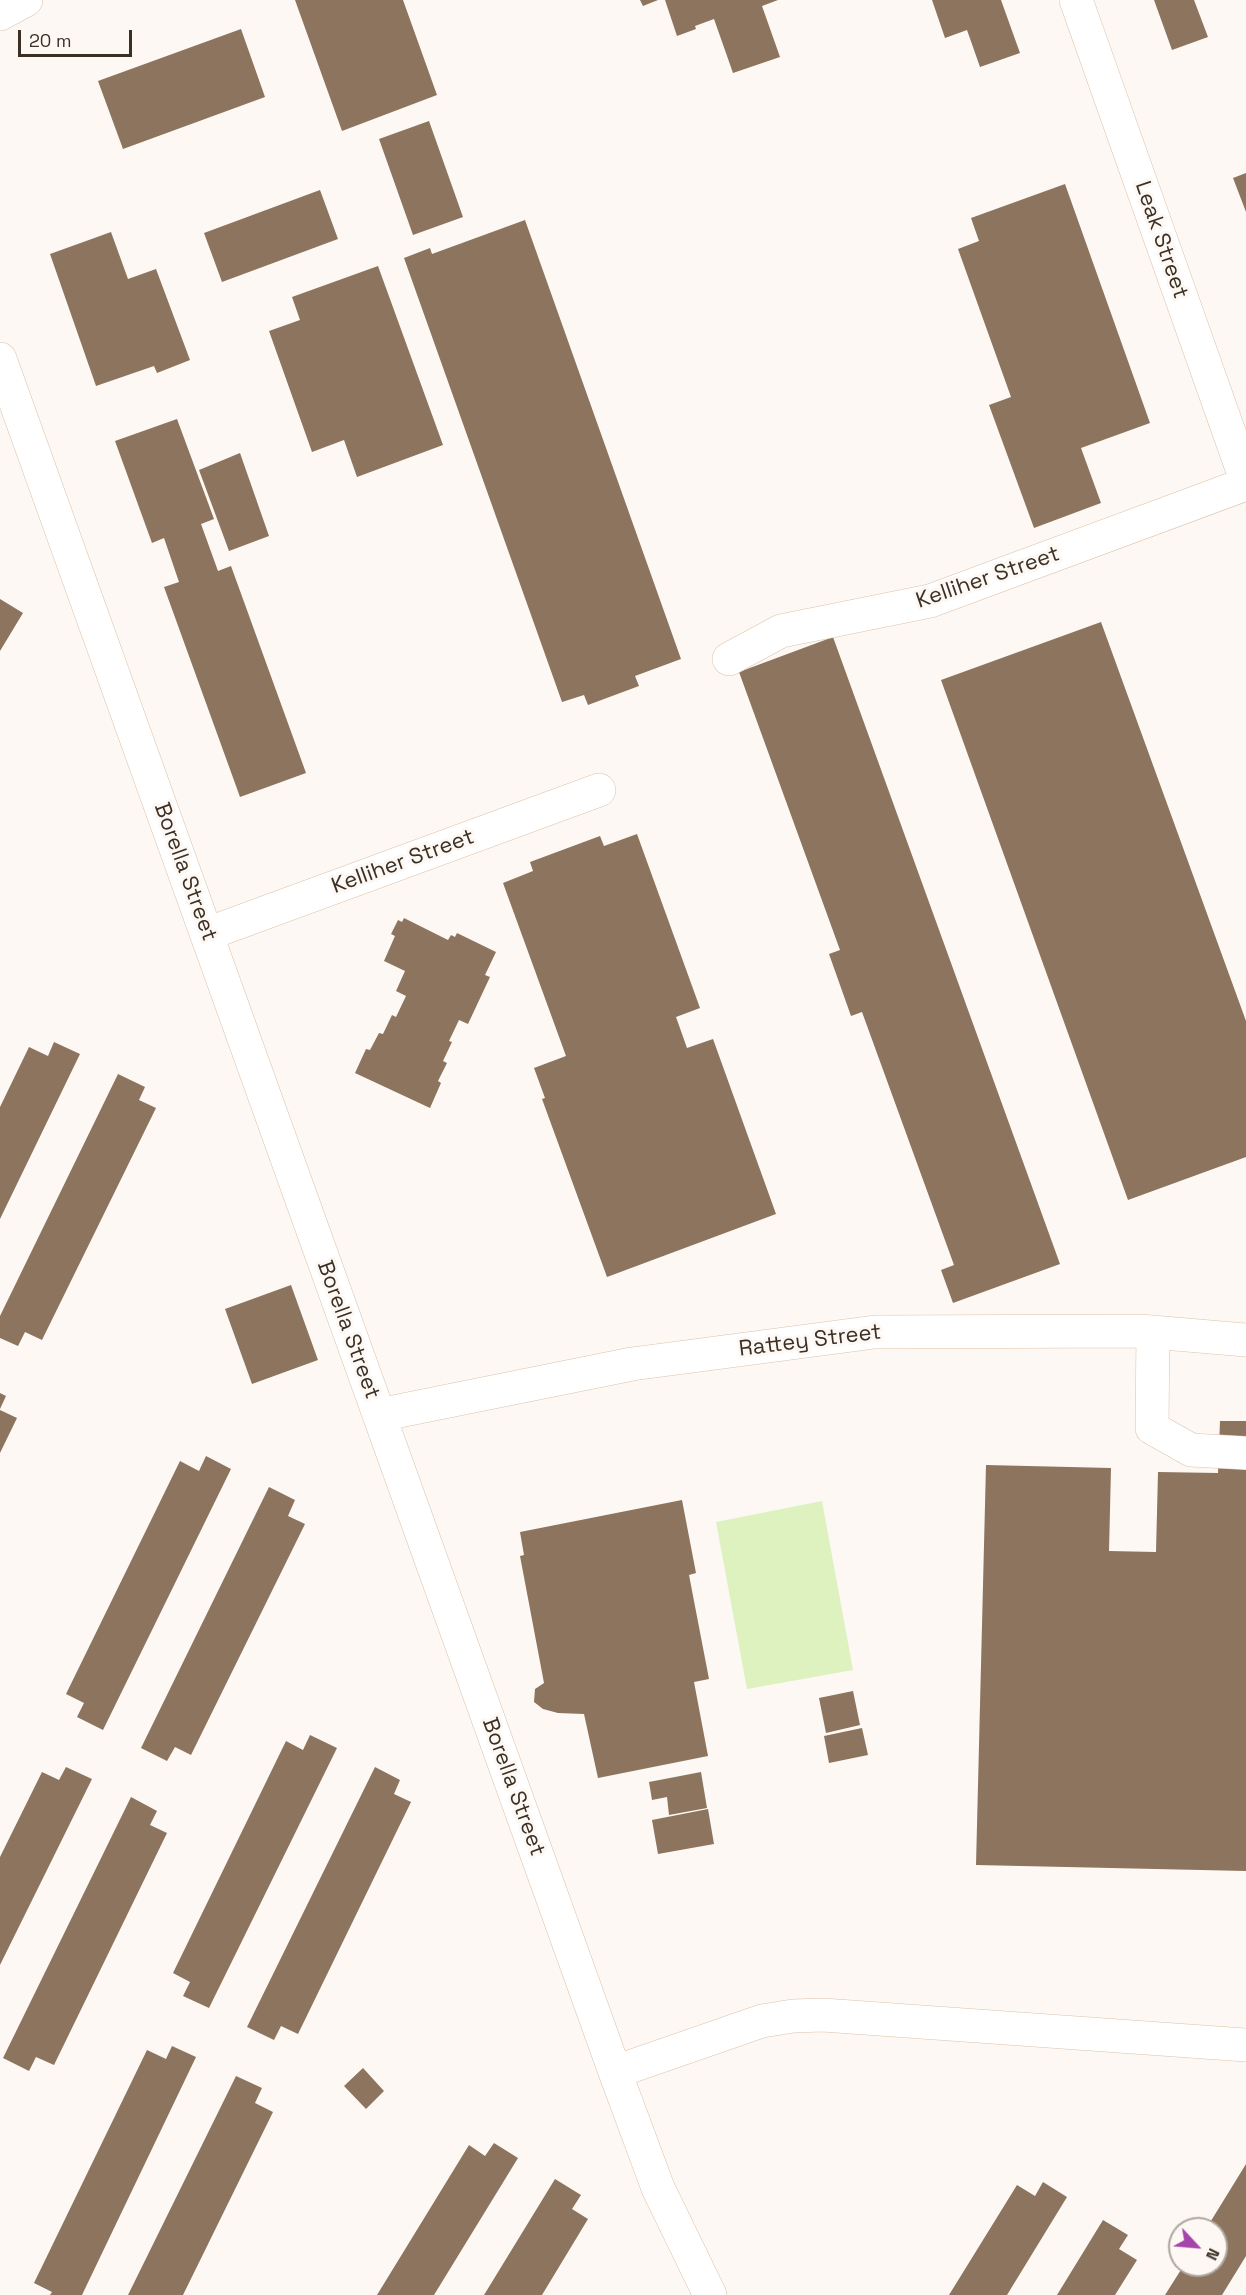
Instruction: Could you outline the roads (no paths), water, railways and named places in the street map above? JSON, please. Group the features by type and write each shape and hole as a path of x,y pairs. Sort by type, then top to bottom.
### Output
{"lane":[{"path":"0,14 26,0"},
{"name":"Leak Street","path":"1076,0 1246,482"},
{"name":"Borella Street","path":"0,359 615,2072 658,2188 710,2295"},
{"name":"Kelliher Street","path":"729,659 781,631 930,601 1246,482"},
{"name":"Kelliher Street","path":"207,934 599,790"},
{"name":"Rattey Street","path":"379,1415 632,1364 875,1332 1153,1332 1246,1340"},
{"path":"1153,1332 1152,1428 1191,1450 1246,1453"},
{"path":"615,2072 762,2021 823,2015 1246,2045"}]}
